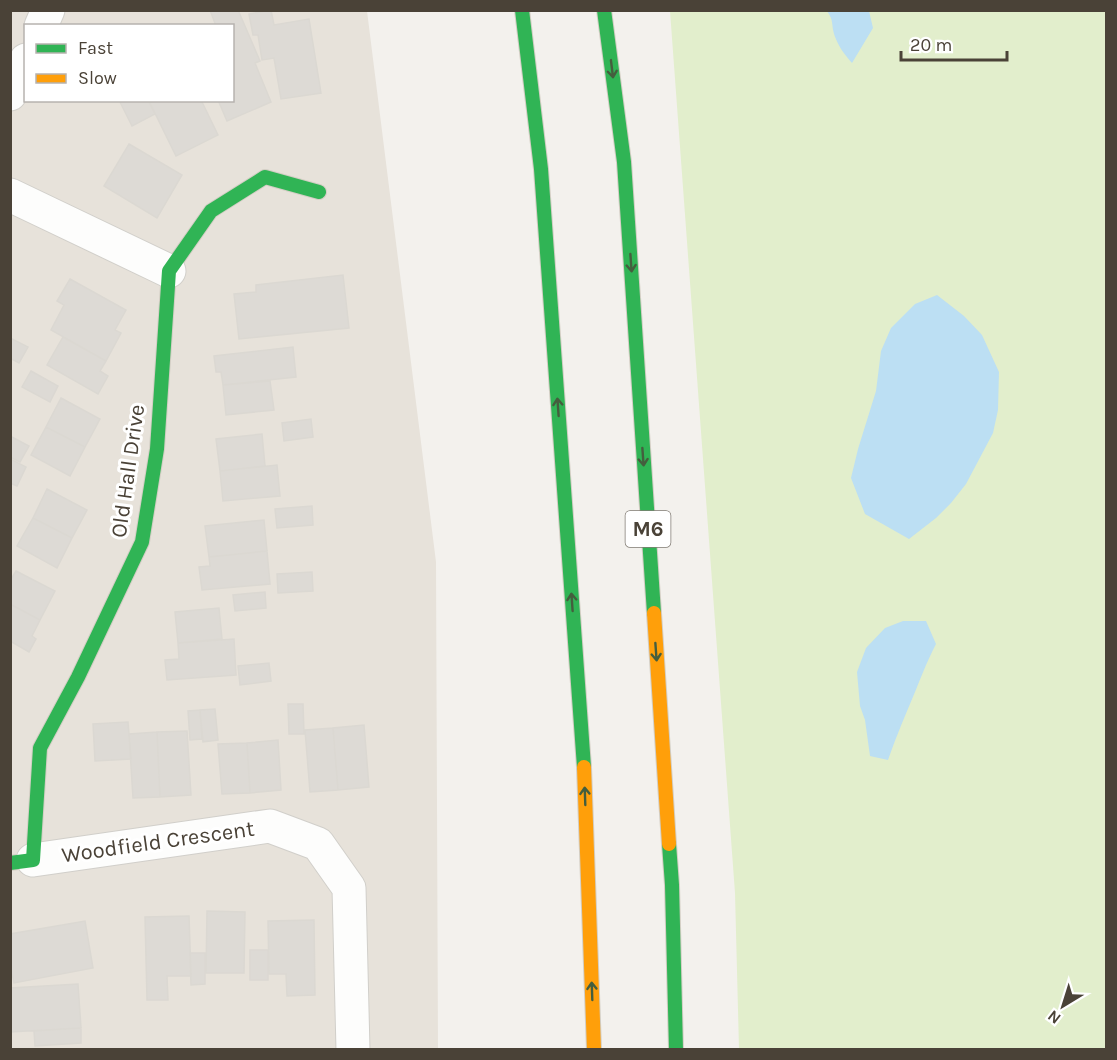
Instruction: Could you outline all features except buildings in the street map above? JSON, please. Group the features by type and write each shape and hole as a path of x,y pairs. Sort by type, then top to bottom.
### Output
{"main road":[{"path":"522,10 541,169 585,776 594,1050"},
{"name":"M6","path":"604,10 624,162 672,885 676,1050"},
{"path":"169,271 211,211 265,177 319,192"},
{"name":"Old Hall Drive","path":"22,862 40,748 78,677 142,542 157,449 169,271"}],"street":[{"path":"42,24 48,10"},
{"path":"10,94 24,64"},
{"path":"10,195 169,271"},
{"name":"Woodfield Crescent","path":"22,862 270,826 318,844 349,888 353,1050"}],"shaded area":[{"path":"10,11 367,11 436,562 438,1049 11,1049"}],"green space":[{"path":"670,11 1106,11 1106,1049 739,1049 735,893"}],"water":[{"path":"827,11 869,11 873,28 852,63 837,42 832,20"},
{"path":"937,295 964,316 982,335 999,372 998,410 993,433 966,484 936,518 909,539 865,514 851,478 876,391 881,351 891,328 915,304"},
{"path":"903,621 926,621 936,644 888,760 870,756 865,720 860,706 857,672 866,648 885,628"}],"traffic: fast":[{"path":"522,10 541,169 584,767"},
{"path":"604,10 624,162 654,613"},
{"path":"10,863 33,860 40,748 78,677 142,542 157,449 169,271 211,211 265,177 319,192"},
{"path":"669,844 676,1050"}],"traffic: slow":[{"path":"654,613 669,844"},
{"path":"584,767 594,1050"}]}
